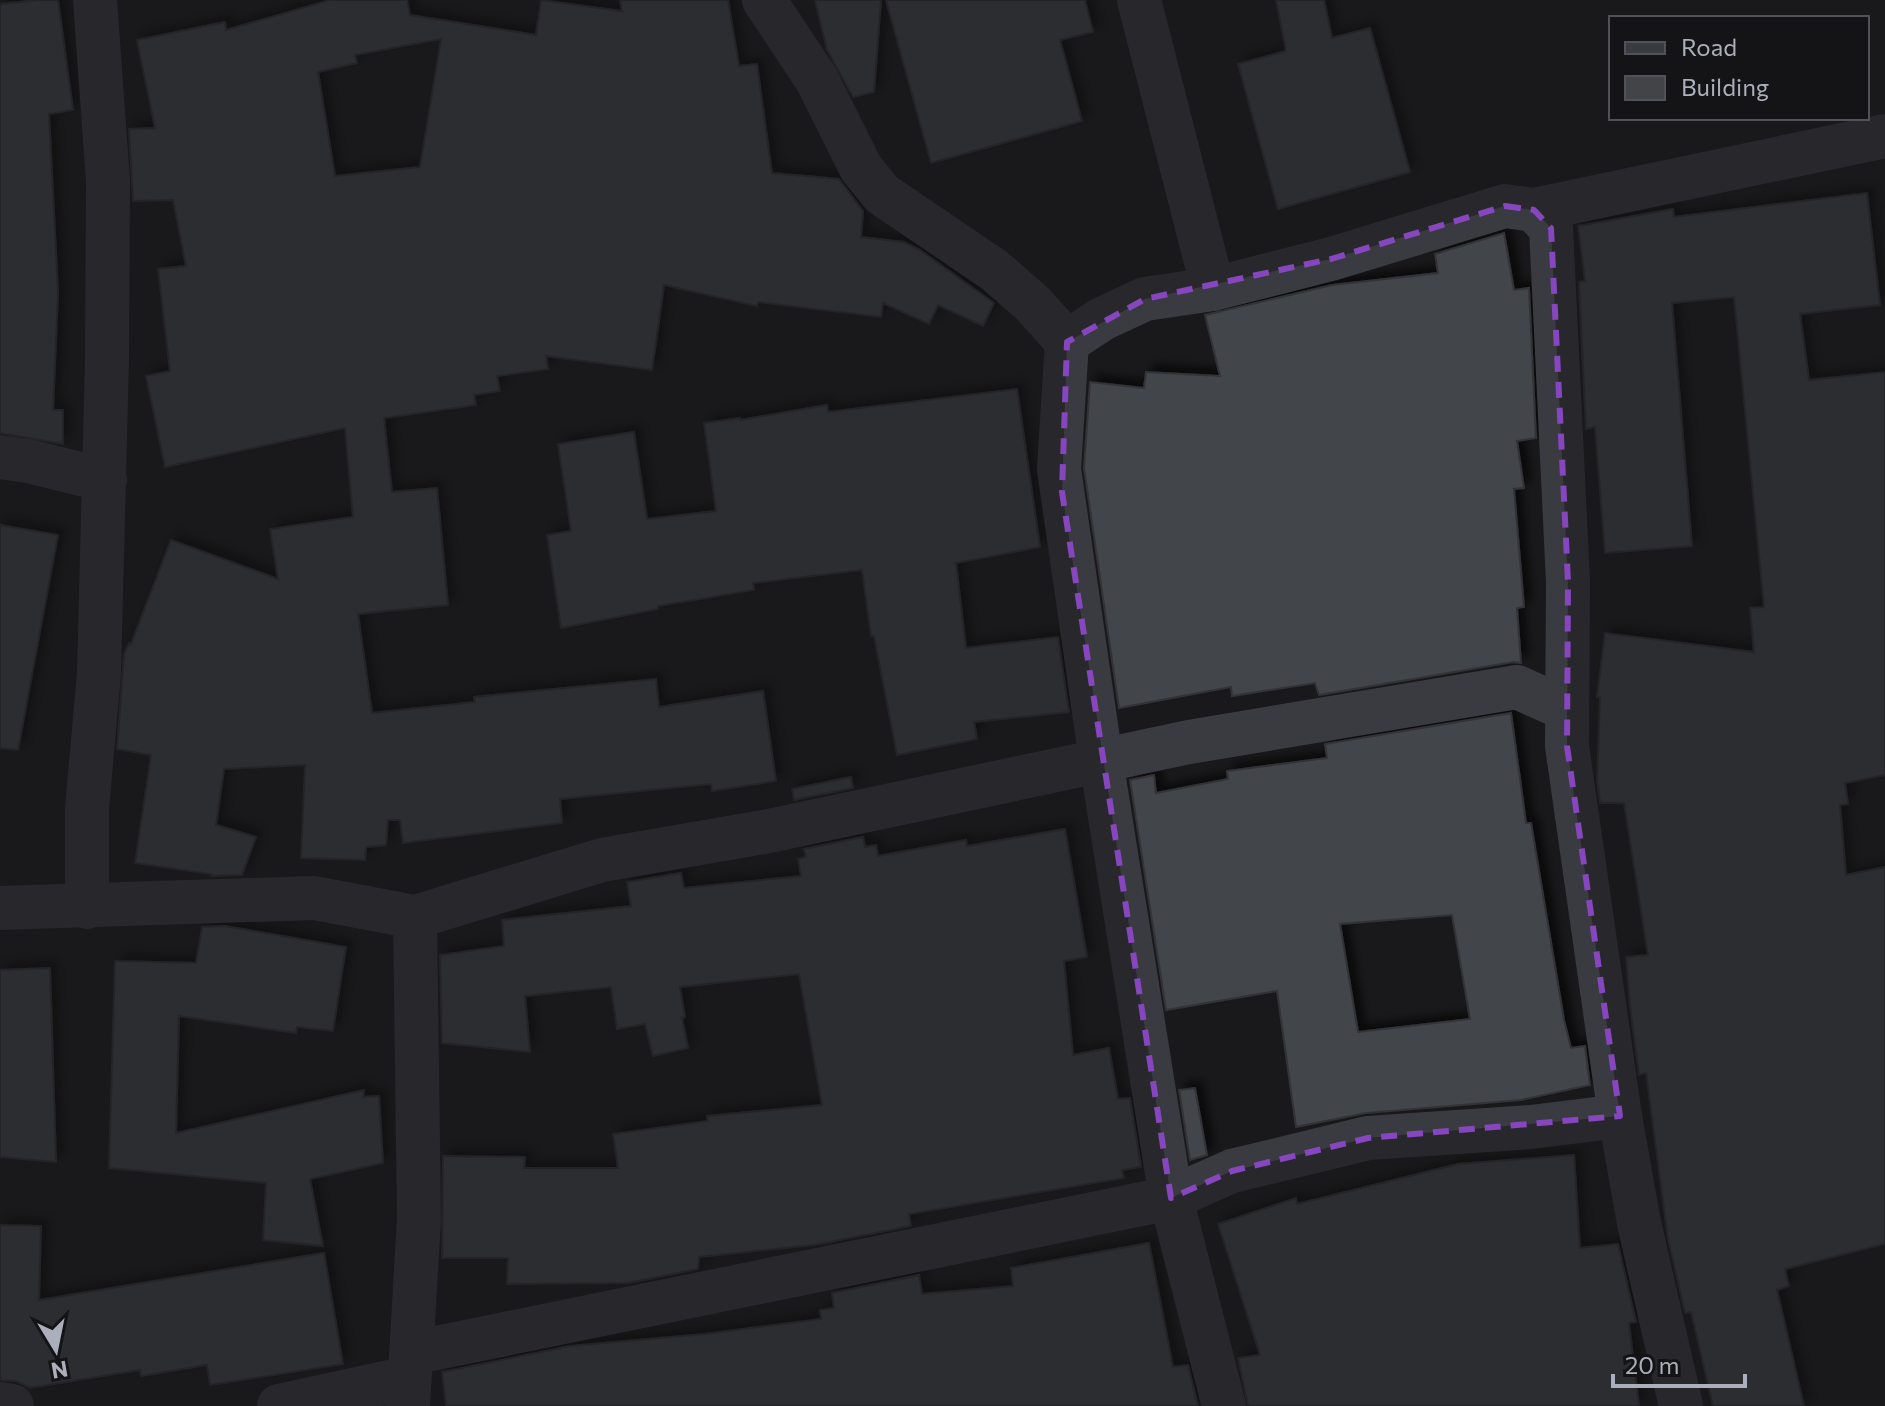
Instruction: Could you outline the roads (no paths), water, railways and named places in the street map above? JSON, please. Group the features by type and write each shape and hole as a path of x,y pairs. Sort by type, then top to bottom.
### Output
{"street":[{"path":"87,907 87,808 99,674 105,480 108,181 95,0"},
{"path":"764,0 817,80 861,168 882,194 994,270 1032,303 1067,342 1059,469 1101,760 1171,1198 1224,1406"},
{"path":"1139,0 1213,289"},
{"path":"1067,342 1102,319 1145,299 1213,289 1331,259 1505,206 1534,210 1885,136"},
{"path":"1534,210 1551,228 1568,582 1567,746 1620,1116 1639,1223 1681,1406"},
{"path":"0,457 105,480"},
{"path":"0,908 314,898 415,917 602,860 764,832 1189,742 1517,687 1566,709"},
{"path":"409,1379 419,1220 415,917"},
{"path":"279,1406 409,1379 1171,1198 1232,1171 1368,1138 1531,1127 1620,1116"},
{"path":"0,1404 12,1406"}]}
